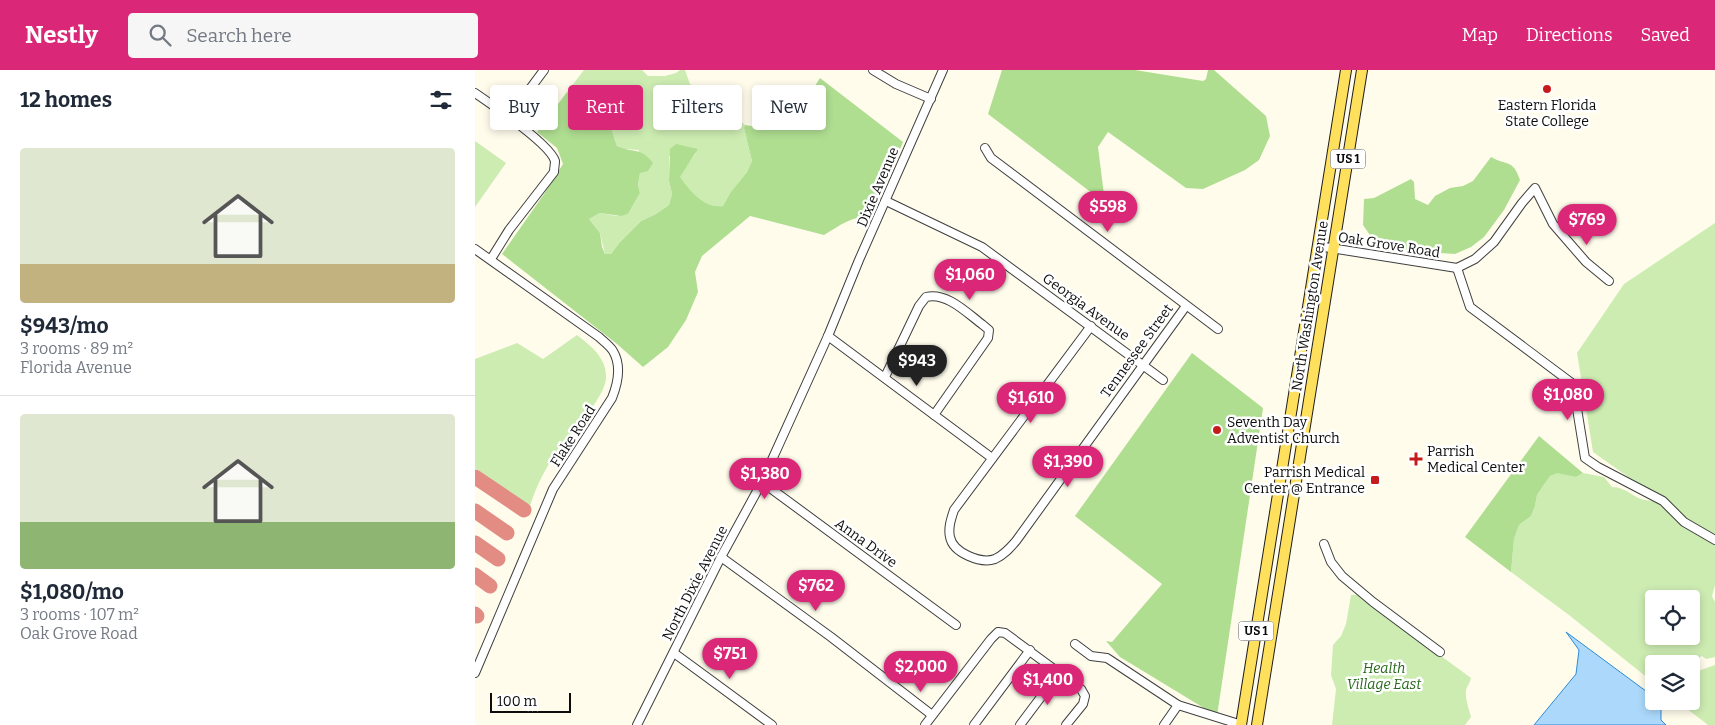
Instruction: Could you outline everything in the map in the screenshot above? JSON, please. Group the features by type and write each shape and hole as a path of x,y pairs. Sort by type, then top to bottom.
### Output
{"main road":[{"name":"North Washington Avenue","path":"1242,725 1346,70"},
{"name":"North Washington Avenue","path":"1257,725 1362,70"},
{"path":"1271,536 1287,539"}],"street":[{"path":"533,85 544,70"},
{"path":"873,70 896,84 931,99"},
{"name":"Dixie Avenue","path":"859,260 943,70"},
{"path":"475,92 490,103"},
{"path":"491,259 509,230 553,172 555,161 549,150 525,130"},
{"path":"985,148 991,158 1218,329"},
{"name":"Oak Grove Road","path":"1318,246 1457,268 1475,259 1494,242 1521,203 1535,188 1553,224 1585,262 1609,280"},
{"name":"Georgia Avenue","path":"886,201 982,247 1163,380"},
{"name":"Flake Road","path":"475,249 599,337 613,351 619,368 617,384 612,398 553,489 475,672"},
{"name":"North Dixie Avenue","path":"637,725 721,557 762,482 828,336 859,260"},
{"name":"Oak Grove Road","path":"1457,268 1470,308 1573,384 1585,458 1663,501 1684,522 1715,540"},
{"path":"885,377 919,306 926,297 936,295 947,300 983,325 989,330 988,338 934,415"},
{"name":"Tennessee Street","path":"991,458 954,510 950,524 950,540 962,554 978,559 994,560 1005,554 1016,541 1186,306"},
{"path":"828,336 991,458 1091,326"},
{"name":"Anna Drive","path":"762,482 956,625"},
{"path":"1324,544 1331,562 1342,576 1373,602 1440,652"},
{"path":"721,557 831,637 932,715"},
{"path":"925,725 991,639 999,632 1005,632 1081,689 1085,696 1083,704 1066,725"},
{"path":"1075,644 1091,656 1107,658 1178,705 1242,725"},
{"path":"974,725 1030,650"},
{"path":"674,653 772,725"},
{"path":"1020,725 1059,673"},
{"path":"1164,725 1178,705"}],"green space":[{"path":"584,70 642,70 648,76 665,76 685,70 691,85 653,85 653,130 742,130 742,122 745,125 744,128 752,161 747,172 730,193 723,206 710,205 698,198 679,177 696,153 669,156 669,181 672,194 669,205 641,221 611,254 605,254 600,233 589,219 600,213 617,216 628,214 640,193 638,185 640,173 639,150 624,149 617,146 611,130 643,130 643,85 572,85"},
{"path":"1002,70 1135,70 1203,81 1206,79 1208,70 1214,70 1266,116 1270,136 1259,160 1245,170 1203,189 1186,188 1108,132 1098,147 1105,203 988,114"},
{"path":"820,78 903,142 872,217 852,219 824,235 750,216 702,256 695,272 698,292 686,320 668,347 643,367 617,344 502,254 563,164 557,148 537,132 538,130 558,130 558,104 567,92 568,130 611,130 617,146 640,152 653,163 648,171 640,173 638,185 640,193 628,214 621,216 600,213 589,219 600,233 605,254 611,254 641,221 669,205 672,194 669,181 670,149 676,144 698,149 680,177 698,198 710,205 723,206 730,193 747,172 752,161 744,128 745,125 752,126 752,130 826,130 826,85 816,85"},
{"path":"475,141 506,163 475,207"},
{"path":"1491,157 1512,166 1520,180 1504,210 1484,237 1471,247 1455,254 1387,248 1372,238 1363,225 1364,199 1374,198 1411,179 1414,182 1415,199 1428,205 1435,196 1450,188 1463,186 1473,181"},
{"path":"1715,223 1715,536 1689,520 1593,452 1577,353 1624,284"},
{"path":"577,335 593,348 604,364 606,378 604,386 594,404 550,462 530,506 475,468 475,359 517,343 543,359"},
{"path":"1192,353 1263,408 1217,716 1120,657 1106,641 1112,642 1162,584 1075,516"},
{"path":"1539,436 1583,473 1576,477 1557,473 1550,476 1537,495 1531,516 1519,525 1514,539 1511,572 1465,537"},
{"path":"1557,472 1576,477 1583,473 1604,477 1612,487 1624,490 1643,500 1657,500 1715,539 1715,585 1712,596 1715,602 1715,657 1706,659 1702,656 1700,657 1700,655 1645,655 1645,676 1569,615 1511,572 1514,539 1519,525 1531,516 1537,495 1550,476"},
{"name":"Health Village East","path":"1351,595 1358,595 1471,678 1466,693 1471,717 1465,725 1332,725 1336,689 1331,675 1333,645 1341,636 1346,624"},
{"path":"1715,665 1715,725 1708,725 1689,710 1700,710 1700,670"}],"water":[{"path":"1566,632 1645,690 1645,710 1661,710 1661,720 1666,725 1534,725 1576,674 1579,650"}],"taxiway":[{"path":"475,477 524,510"},
{"path":"475,511 507,533"},
{"path":"475,543 498,559"},
{"path":"475,575 490,586"}],"place":[{"name":"Eastern Florida State College","path":"1547,89"},
{"name":"Seventh Day Adventist Church","path":"1217,430"},
{"name":"Parrish Medical Center","path":"1416,459"},
{"name":"Parrish Medical Center @ Entrance","path":"1375,480"}]}
